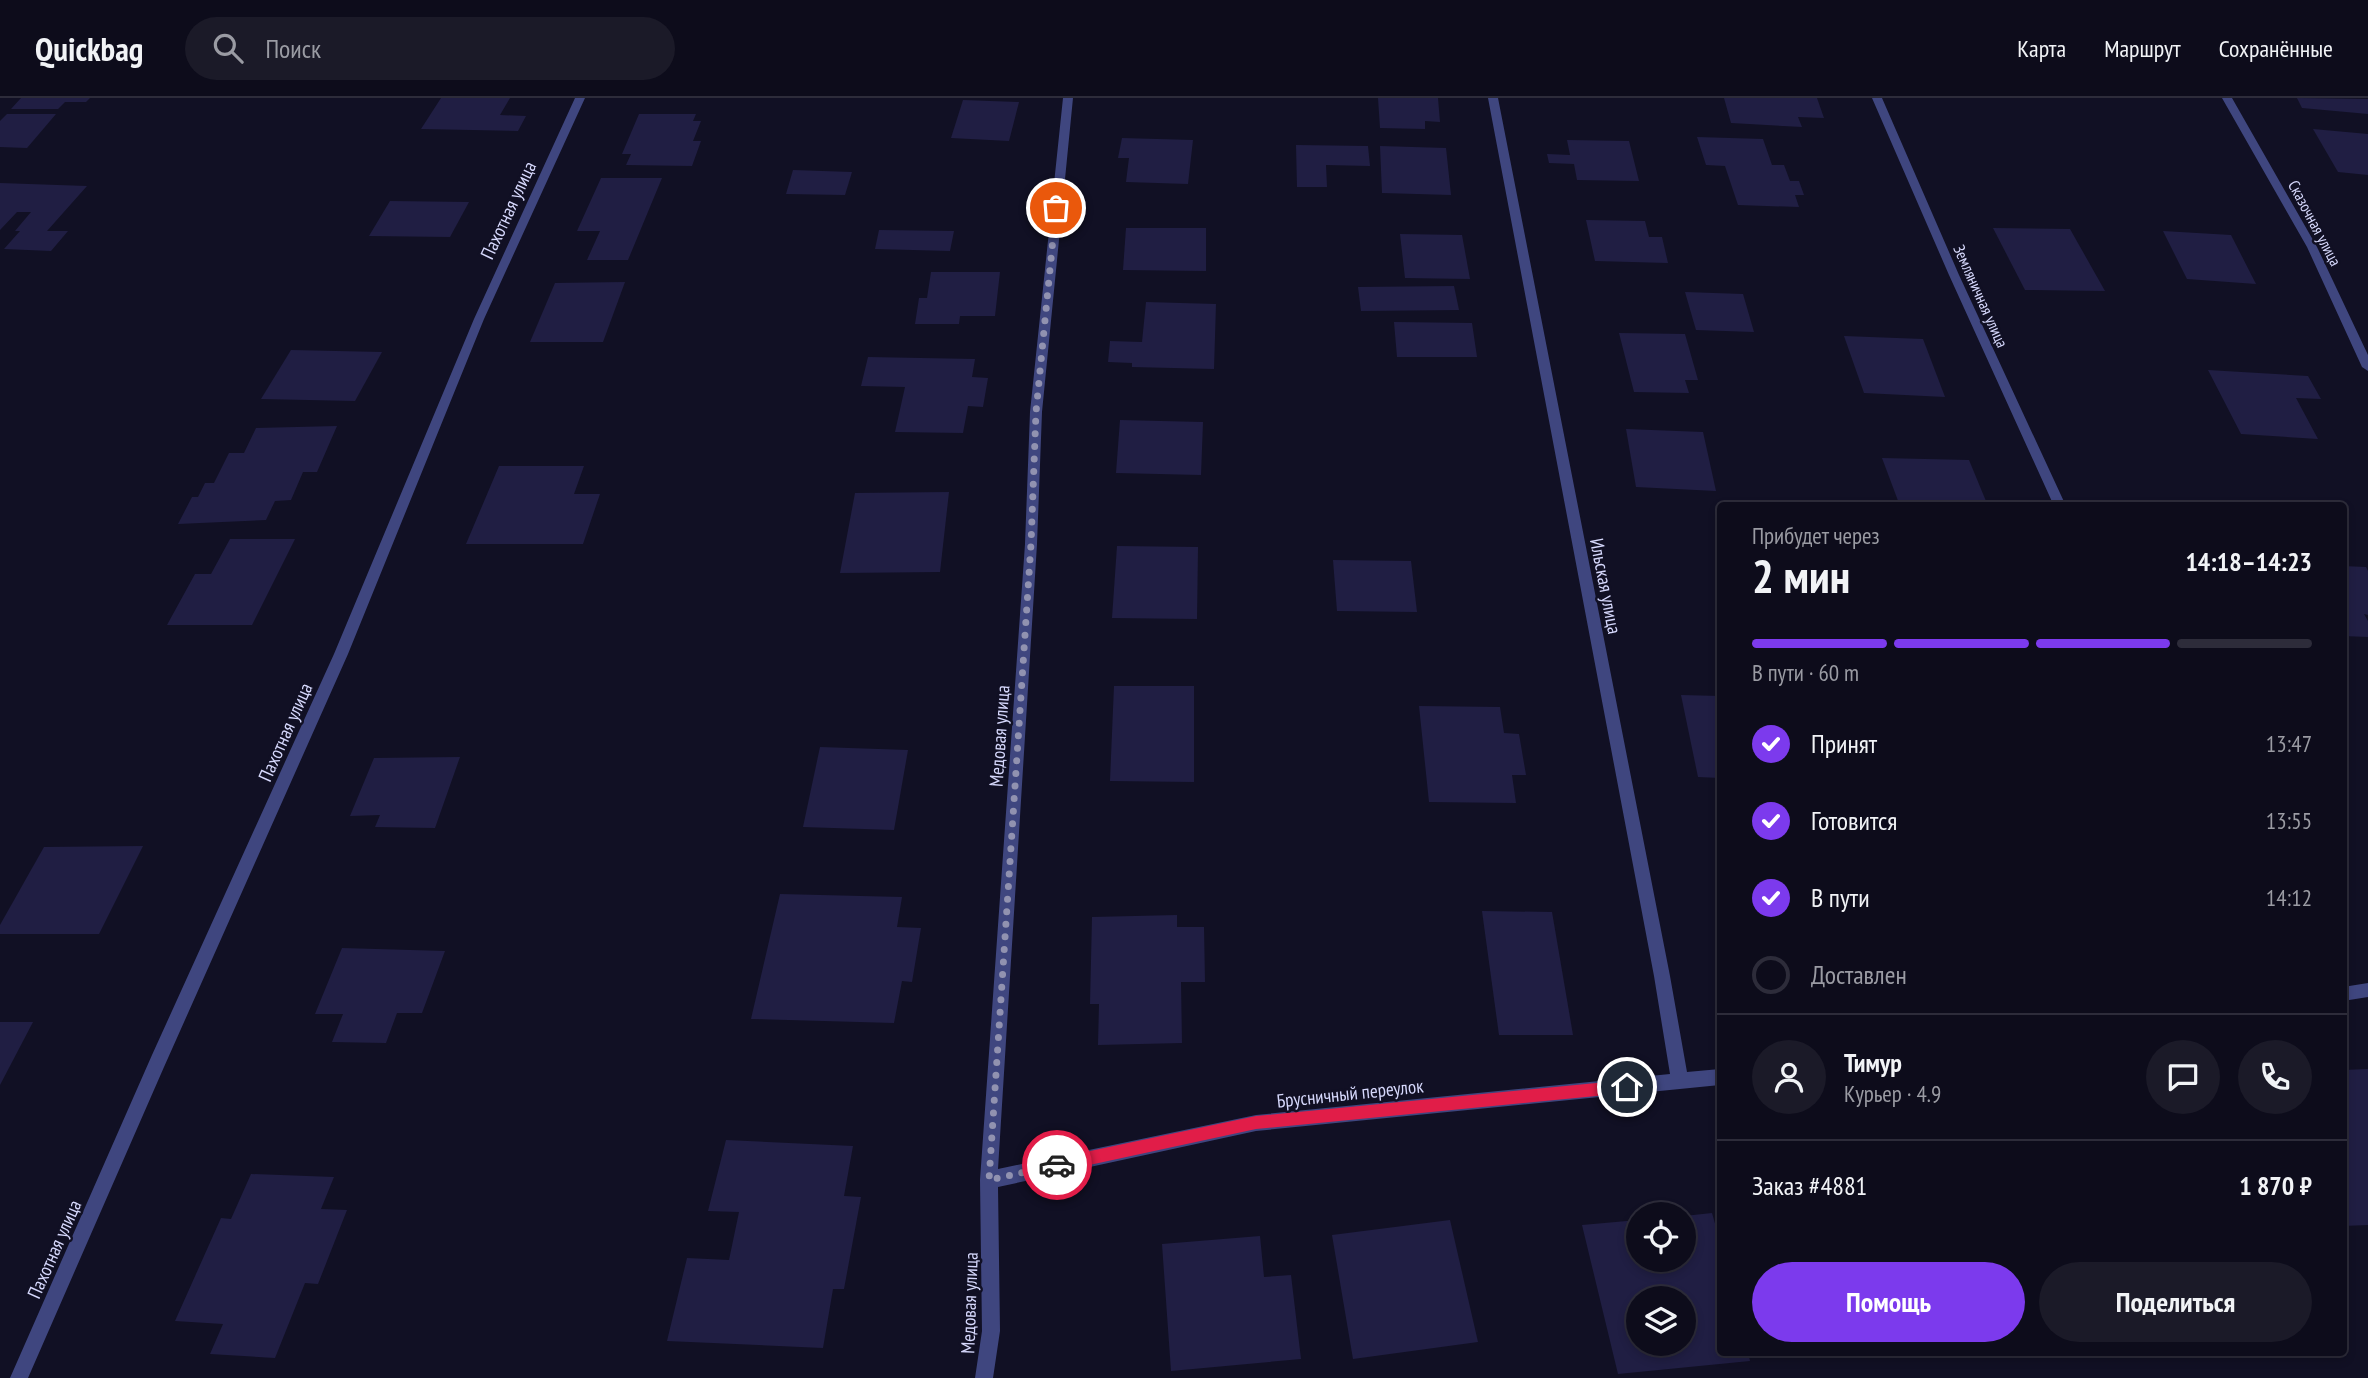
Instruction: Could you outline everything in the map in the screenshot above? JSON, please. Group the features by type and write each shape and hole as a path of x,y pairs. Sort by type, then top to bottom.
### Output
{"street":[{"name":"Пахотная улица","path":"19,1378 341,654 479,319 580,98"},
{"name":"Медовая улица","path":"984,1378 991,1331 989,1180 1031,544 1036,412 1068,98"},
{"name":"Ильская улица","path":"1493,98 1662,976 1680,1082"},
{"name":"Земляничная улица","path":"1877,98 1954,275 2058,502"},
{"name":"Сказочная улица","path":"2227,98 2312,247 2368,367"},
{"path":"2347,993 2368,990"},
{"name":"Брусничный переулок","path":"989,1180 1256,1123 1717,1077"}],"building":[{"path":"21,98 90,98 86,102 65,102 58,109 11,109"},
{"path":"441,98 510,98 500,115 526,116 518,131 421,129"},
{"path":"1378,98 1438,98 1440,122 1425,121 1425,129 1380,128"},
{"path":"1724,98 1817,98 1824,118 1798,117 1802,127 1731,123"},
{"path":"2297,98 2368,99 2368,114 2302,108"},
{"path":"963,100 1019,102 1009,141 951,138"},
{"path":"7,114 56,114 27,148 0,147 0,121"},
{"path":"639,114 696,114 693,121 701,121 693,141 701,141 692,166 626,165 631,154 622,154"},
{"path":"2313,129 2368,134 2368,175 2338,172"},
{"path":"1697,137 1763,139 1772,165 1784,165 1790,181 1799,181 1804,195 1795,195 1799,207 1738,205 1725,166 1706,165"},
{"path":"1122,138 1193,140 1188,184 1126,182 1129,158 1118,158"},
{"path":"1567,140 1629,141 1639,181 1577,180 1574,164 1549,163 1547,154 1570,155"},
{"path":"1296,145 1368,146 1370,166 1326,165 1327,187 1297,187"},
{"path":"1380,146 1446,148 1451,195 1382,193"},
{"path":"793,170 852,172 845,195 786,194"},
{"path":"601,178 662,178 628,260 587,260 600,231 577,231"},
{"path":"0,183 87,186 47,231 68,231 51,251 4,249 20,231 15,231 31,212 17,212 0,230"},
{"path":"390,201 469,202 450,237 369,236"},
{"path":"1586,220 1645,221 1649,237 1662,237 1668,263 1595,261"},
{"path":"1126,228 1206,228 1206,271 1123,270"},
{"path":"1993,228 2070,229 2105,291 2025,290"},
{"path":"879,230 954,231 950,251 875,249"},
{"path":"2163,231 2231,235 2256,284 2187,279"},
{"path":"1400,234 1462,235 1470,279 1405,278"},
{"path":"931,272 1000,272 995,316 960,316 959,324 915,324 919,298 927,298"},
{"path":"625,282 603,342 530,342 555,283"},
{"path":"1454,286 1459,310 1361,311 1358,287"},
{"path":"1685,292 1743,294 1754,332 1696,330"},
{"path":"1146,302 1216,304 1214,369 1132,367 1132,363 1108,362 1110,341 1142,342"},
{"path":"1394,322 1472,323 1477,357 1397,357"},
{"path":"1619,333 1685,334 1698,380 1685,380 1689,393 1634,392"},
{"path":"1844,336 1923,339 1945,397 1864,393"},
{"path":"291,350 382,352 355,401 261,399"},
{"path":"868,357 975,359 972,377 988,378 983,407 968,406 963,433 895,432 905,387 861,386"},
{"path":"2208,370 2308,376 2321,399 2296,398 2318,439 2241,434"},
{"path":"1120,420 1203,422 1201,475 1116,473"},
{"path":"337,426 317,472 303,472 291,500 275,501 266,520 178,524 192,497 198,497 205,483 214,483 229,453 244,453 256,428"},
{"path":"1626,429 1703,432 1716,491 1636,487"},
{"path":"1882,458 1969,460 1986,502 1898,502"},
{"path":"499,466 584,466 574,494 600,494 583,544 466,544"},
{"path":"949,492 940,572 840,573 855,493"},
{"path":"230,539 295,539 252,625 167,625 195,574 211,574"},
{"path":"1117,546 1198,547 1197,619 1112,618"},
{"path":"1333,560 1411,561 1417,612 1337,611"},
{"path":"2347,566 2366,567 2368,571 2368,615 2364,614 2368,621 2368,637 2347,636"},
{"path":"1114,686 1194,686 1194,782 1110,781"},
{"path":"1681,695 1717,696 1717,778 1698,777"},
{"path":"1419,706 1500,707 1504,733 1519,734 1526,775 1512,775 1516,803 1429,802"},
{"path":"820,747 908,750 894,830 803,827"},
{"path":"460,757 435,828 375,827 380,815 350,816 374,758"},
{"path":"143,846 99,934 0,934 0,925 44,847"},
{"path":"780,894 902,897 897,927 921,928 912,982 902,981 894,1023 751,1019"},
{"path":"1482,911 1552,912 1573,1035 1499,1035"},
{"path":"1177,915 1177,927 1204,927 1205,982 1181,982 1182,1043 1098,1045 1099,1004 1090,1004 1092,917"},
{"path":"342,948 445,951 422,1013 397,1013 386,1043 332,1042 343,1014 315,1014"},
{"path":"0,1022 33,1022 0,1085"},
{"path":"2368,1069 2368,1225 2347,1226 2347,1070"},
{"path":"726,1140 853,1146 844,1196 861,1197 844,1289 833,1289 823,1348 667,1341 687,1258 729,1260 739,1212 708,1211"},
{"path":"251,1174 334,1177 321,1209 347,1210 318,1284 305,1283 275,1358 210,1354 223,1324 175,1321 221,1218 231,1219"},
{"path":"1712,1213 1717,1230 1717,1356 1749,1356 1750,1361 1618,1374 1582,1225 1626,1221 1626,1272 1696,1272 1696,1215"},
{"path":"1450,1220 1478,1342 1353,1359 1332,1235"},
{"path":"1260,1236 1264,1277 1291,1275 1301,1359 1171,1371 1162,1244"}],"way so far":[{"path":"1056,208 1036,412 1031,544 989,1180 1057,1165"}],"route":[{"path":"1057,1165 1256,1123 1627,1087"}]}
